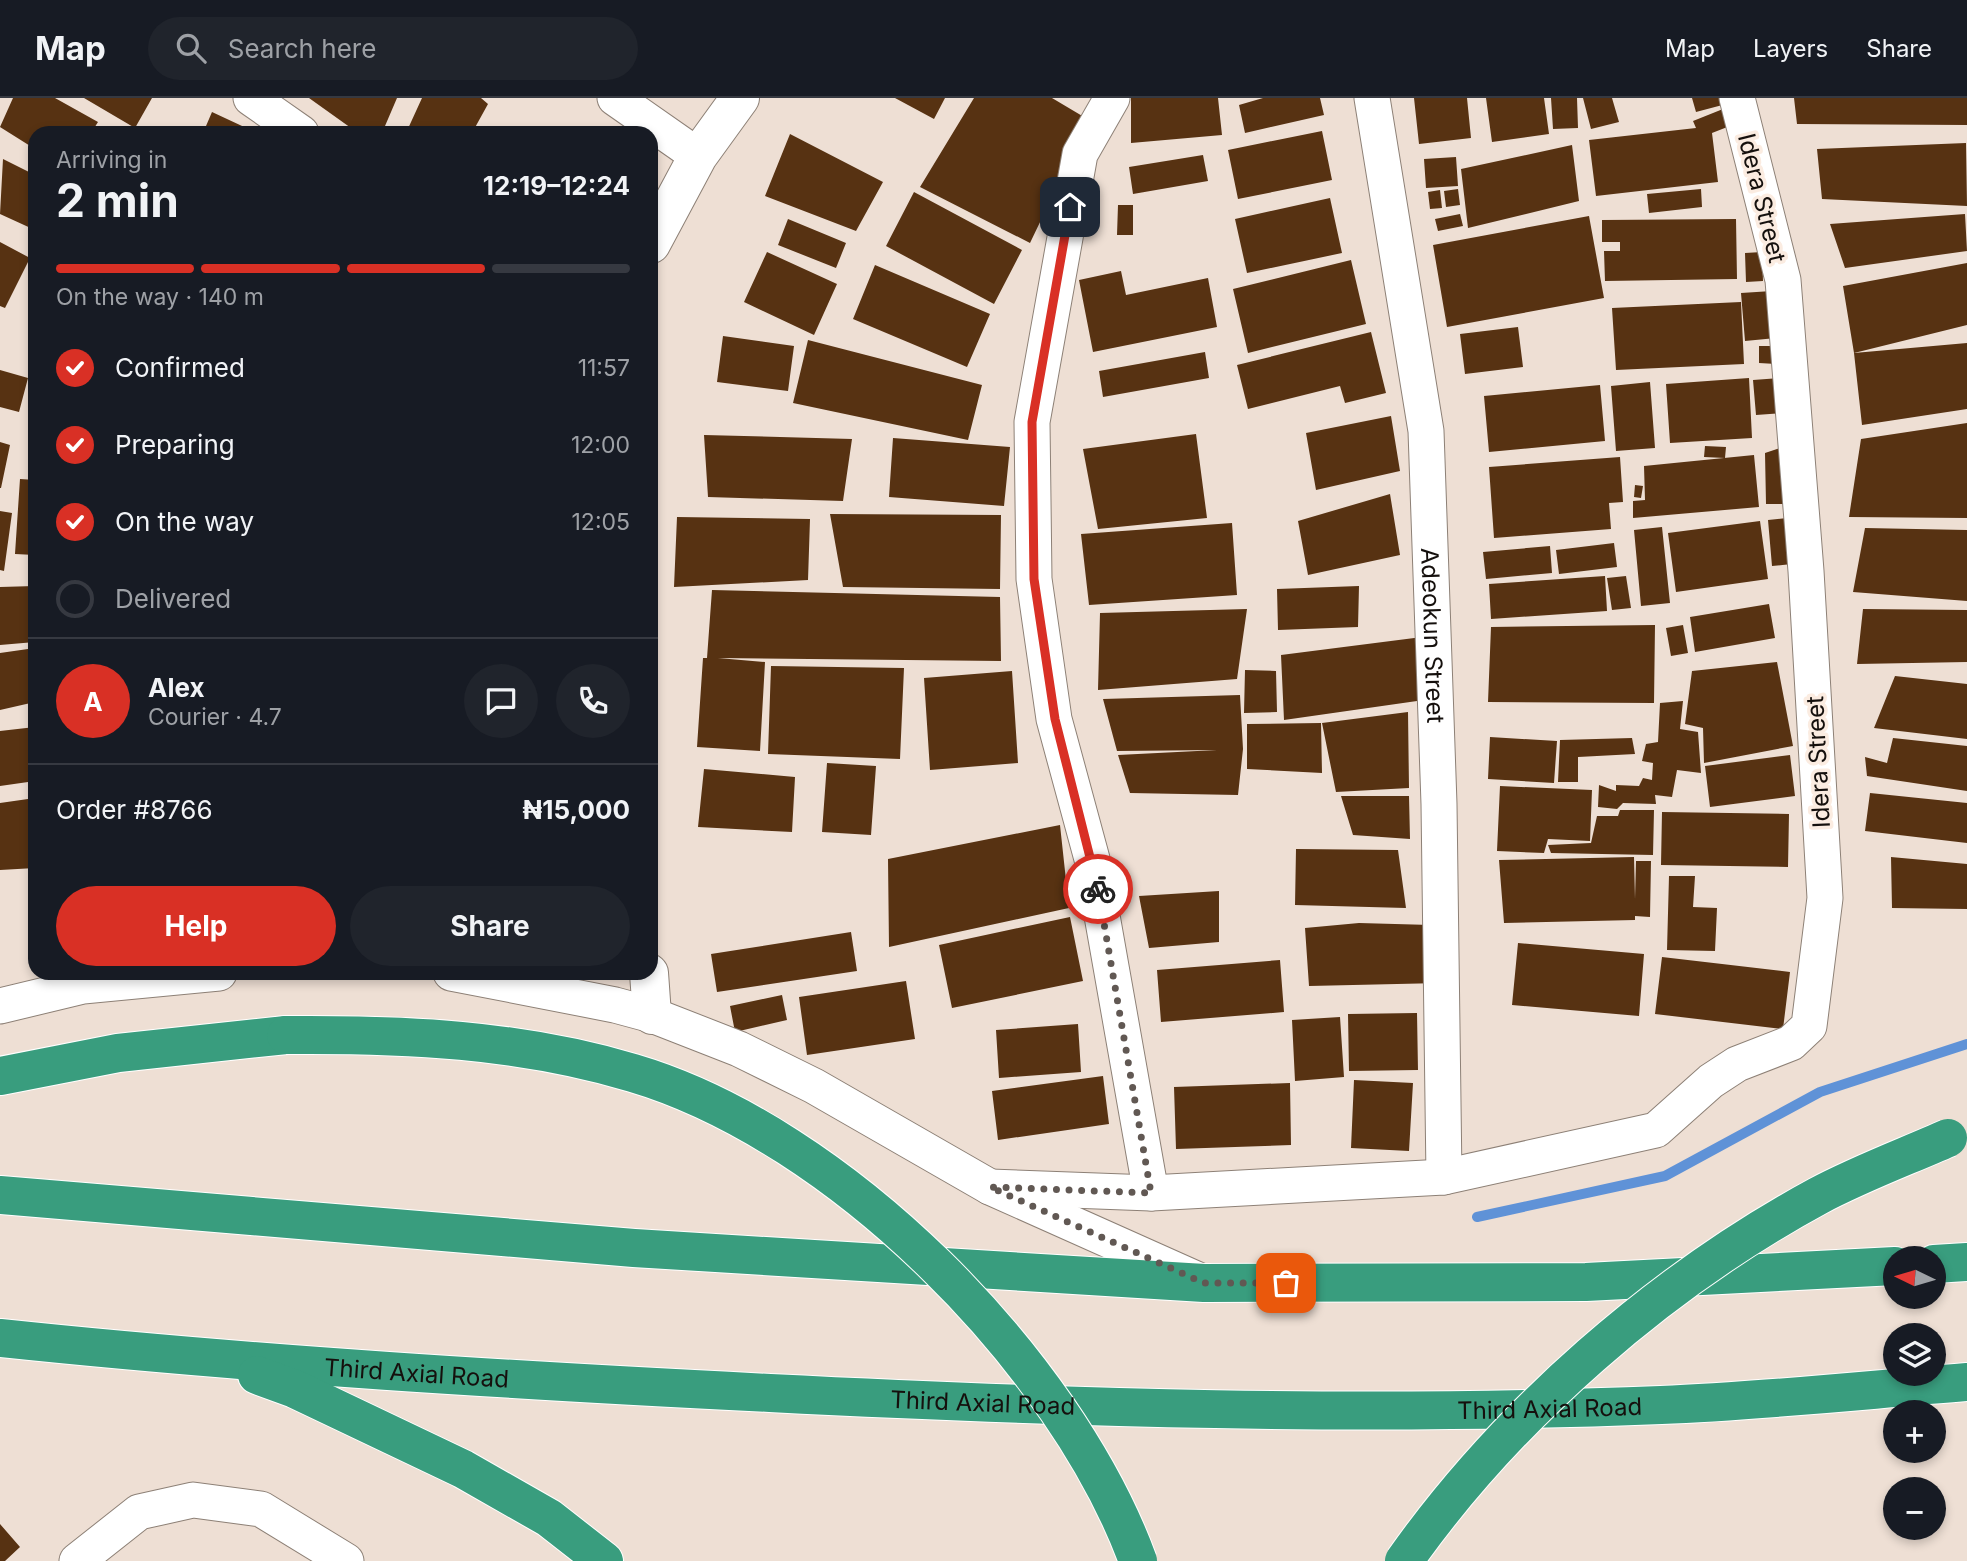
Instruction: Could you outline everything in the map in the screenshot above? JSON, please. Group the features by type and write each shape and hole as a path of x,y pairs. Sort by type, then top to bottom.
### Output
{"highway":[{"path":"0,1076 118,1053 286,1035 385,1034 472,1041 554,1054 635,1073 726,1110 824,1169 907,1236 1000,1332 1072,1430 1130,1539 1138,1561"},
{"path":"1404,1561 1489,1456 1568,1378 1644,1312 1725,1253 1819,1195 1958,1134"},
{"path":"0,1195 634,1248 1204,1283 1586,1282 1883,1267"},
{"path":"1946,1263 1967,1262"},
{"name":"Third Axial Road","path":"0,1338 218,1361 497,1380 914,1400 1210,1410 1663,1405 1967,1382"},
{"path":"218,1361 295,1389 463,1469 549,1518 604,1561"}],"street":[{"path":"615,98 655,126"},
{"path":"658,231 698,156 740,98"},
{"path":"1112,98 1080,154 1032,422 1034,579 1055,719 1092,859 1151,1193"},
{"name":"Adeokun Street","path":"1372,98 1426,430 1439,804 1444,1177"},
{"name":"Idera Street","path":"990,1187 1151,1193 1444,1177 1656,1130 1711,1081 1737,1064 1791,1044 1809,1026 1825,898 1807,571 1783,280 1737,98"},
{"path":"260,113 287,126"},
{"path":"658,128 698,156"},
{"path":"0,1006 83,986 146,980"},
{"path":"484,980 652,1015 739,1049 814,1086 990,1187 1204,1283"},
{"path":"650,980 652,1015"},
{"path":"77,1561 139,1512 193,1500 261,1509 346,1561"}],"building":[{"path":"13,98 55,98 98,122 95,126 28,126 28,145 0,127"},
{"path":"84,98 152,98 136,126 132,126"},
{"path":"309,98 397,98 385,126 348,126"},
{"path":"422,98 481,98 488,104 476,126 409,126"},
{"path":"895,98 945,98 934,119"},
{"path":"974,98 1052,98 1089,120 1030,243 920,187"},
{"path":"1131,98 1218,98 1222,135 1131,143"},
{"path":"1263,98 1320,98 1324,115 1245,133 1239,105"},
{"path":"1414,98 1467,98 1471,138 1419,144"},
{"path":"1486,98 1544,98 1549,134 1492,142"},
{"path":"1551,98 1577,98 1578,128 1553,129"},
{"path":"1583,98 1612,98 1619,122 1591,129"},
{"path":"1692,98 1729,98 1730,103 1696,112"},
{"path":"1794,98 1967,98 1967,125 1797,124"},
{"path":"1728,107 1735,124 1712,133 1718,182 1596,196 1589,140 1696,128 1693,121"},
{"path":"212,112 242,126 206,126"},
{"path":"1322,131 1332,180 1238,199 1228,150"},
{"path":"790,134 883,182 856,231 765,196"},
{"path":"1966,143 1967,206 1822,199 1817,149"},
{"path":"1572,145 1579,201 1468,228 1461,169"},
{"path":"1203,155 1208,181 1133,194 1129,167"},
{"path":"1456,157 1458,186 1426,188 1424,159"},
{"path":"3,159 28,172 28,227 0,214"},
{"path":"1458,189 1460,205 1446,207 1444,191"},
{"path":"1701,189 1702,207 1649,213 1647,194"},
{"path":"1440,190 1442,208 1430,209 1428,192"},
{"path":"914,192 1022,250 994,304 886,246"},
{"path":"1330,198 1342,253 1247,273 1235,219"},
{"path":"1118,205 1133,205 1133,235 1117,235"},
{"path":"1460,214 1463,226 1438,231 1435,219"},
{"path":"1965,214 1967,251 1845,268 1830,224"},
{"path":"1589,216 1604,298 1447,327 1433,245"},
{"path":"788,219 846,243 836,268 778,245"},
{"path":"1736,219 1737,279 1605,281 1604,251 1620,251 1620,242 1602,242 1602,220"},
{"path":"0,242 28,257 28,262 5,308 0,306"},
{"path":"767,252 837,284 814,335 744,302"},
{"path":"1762,252 1763,281 1746,282 1745,253"},
{"path":"1351,260 1366,324 1248,353 1233,289"},
{"path":"1967,263 1967,325 1854,353 1843,286"},
{"path":"875,265 990,314 967,367 853,319"},
{"path":"1121,271 1126,295 1208,278 1217,327 1093,352 1079,280"},
{"path":"1772,291 1776,338 1745,341 1741,293"},
{"path":"1741,302 1744,364 1616,370 1612,308"},
{"path":"1518,327 1523,367 1465,374 1460,334"},
{"path":"1371,332 1386,393 1345,403 1340,386 1248,409 1237,365"},
{"path":"723,336 794,346 788,391 717,382"},
{"path":"808,340 982,385 968,440 793,403"},
{"path":"1967,343 1967,409 1862,425 1854,353"},
{"path":"1759,346 1776,346 1776,364 1759,363"},
{"path":"1205,352 1209,378 1103,397 1099,371"},
{"path":"0,370 28,378 19,412 0,407"},
{"path":"1749,378 1752,438 1670,443 1666,384"},
{"path":"1781,378 1785,413 1756,415 1753,380"},
{"path":"1650,382 1655,448 1616,451 1611,386"},
{"path":"1600,385 1605,441 1489,452 1484,396"},
{"path":"1391,416 1400,471 1316,490 1306,433"},
{"path":"1967,423 1967,518 1849,517 1861,439"},
{"path":"1196,434 1207,518 1098,529 1083,449"},
{"path":"704,435 852,439 843,501 708,497"},
{"path":"893,438 1010,447 1004,506 889,497"},
{"path":"0,442 10,445 1,488 0,488"},
{"path":"1705,446 1726,447 1725,458 1704,457"},
{"path":"1783,447 1785,504 1766,504 1765,453"},
{"path":"1754,455 1759,507 1633,518 1633,501 1645,500 1644,466"},
{"path":"1620,457 1623,502 1609,503 1611,529 1494,538 1489,467"},
{"path":"20,479 28,480 28,555 15,554"},
{"path":"1635,485 1643,486 1641,498 1634,497"},
{"path":"1390,494 1400,555 1308,575 1298,521"},
{"path":"0,511 12,513 4,571 0,570"},
{"path":"830,514 1001,515 1000,589 843,587"},
{"path":"677,517 810,519 808,580 674,587"},
{"path":"1796,517 1801,563 1772,566 1768,520"},
{"path":"1760,521 1768,579 1676,592 1668,533"},
{"path":"1232,523 1237,595 1089,605 1081,534"},
{"path":"1662,527 1670,603 1641,606 1634,530"},
{"path":"1865,528 1967,530 1967,601 1853,592"},
{"path":"1614,543 1617,567 1559,574 1556,550"},
{"path":"1550,546 1552,573 1486,579 1483,552"},
{"path":"1605,576 1607,611 1491,619 1489,584"},
{"path":"1626,576 1631,608 1612,610 1607,578"},
{"path":"28,586 28,643 0,645 0,587"},
{"path":"1359,586 1358,627 1278,630 1277,589"},
{"path":"712,590 1000,597 1001,661 718,658 765,662 760,751 697,747 703,658 707,658"},
{"path":"1769,604 1775,638 1695,652 1690,617"},
{"path":"1247,609 1237,679 1098,690 1100,613"},
{"path":"1863,609 1967,610 1967,662 1857,664"},
{"path":"1655,625 1654,703 1488,702 1491,627"},
{"path":"1683,625 1688,653 1671,656 1666,628"},
{"path":"1430,636 1431,699 1284,720 1281,655"},
{"path":"28,649 28,704 0,710 0,653"},
{"path":"1777,662 1793,746 1704,763 1703,728 1685,724 1692,671"},
{"path":"771,666 904,668 900,759 768,754"},
{"path":"1245,670 1276,671 1277,712 1244,713"},
{"path":"1012,671 1018,763 930,770 924,678"},
{"path":"1895,676 1967,684 1967,739 1874,728"},
{"path":"1240,695 1243,749 1238,795 1130,793 1118,755 1217,750 1117,751 1103,699"},
{"path":"1683,701 1680,729 1698,732 1701,773 1677,770 1672,797 1655,795 1656,804 1623,803 1617,809 1598,807 1599,785 1616,791 1616,785 1639,786 1643,778 1652,780 1653,763 1642,761 1646,744 1658,742 1660,703"},
{"path":"1408,712 1409,788 1336,792 1322,723"},
{"path":"1321,723 1322,773 1247,769 1247,724"},
{"path":"28,728 28,782 0,786 0,731"},
{"path":"1490,737 1557,741 1554,783 1488,779"},
{"path":"1632,738 1635,754 1578,757 1578,782 1558,782 1560,740"},
{"path":"1893,738 1967,746 1967,791 1867,776 1865,757 1887,763"},
{"path":"1790,755 1795,796 1710,807 1705,766"},
{"path":"827,763 876,766 871,835 822,832"},
{"path":"704,769 795,777 792,832 698,827"},
{"path":"1500,786 1592,790 1590,841 1548,839 1544,853 1497,851"},
{"path":"1870,793 1967,803 1967,843 1865,831"},
{"path":"1341,796 1409,796 1410,839 1353,835"},
{"path":"28,799 28,868 0,870 0,803"},
{"path":"1620,810 1654,810 1653,855 1551,853 1548,845 1591,843 1597,816 1618,816"},
{"path":"1662,812 1789,814 1788,867 1661,865"},
{"path":"1060,825 1069,908 889,947 888,859"},
{"path":"1296,849 1398,850 1406,908 1295,905"},
{"path":"1634,857 1635,899 1636,861 1651,861 1650,917 1635,916 1635,920 1504,923 1499,860"},
{"path":"1891,857 1967,864 1967,909 1892,908"},
{"path":"1669,876 1695,876 1693,907 1717,908 1715,951 1667,950"},
{"path":"1219,891 1219,942 1149,948 1139,896"},
{"path":"1070,917 1083,981 952,1008 939,945"},
{"path":"1359,923 1431,925 1441,983 1309,986 1305,928"},
{"path":"851,932 857,971 717,992 711,954"},
{"path":"1518,943 1644,954 1639,1016 1512,1005"},
{"path":"1662,957 1790,972 1783,1029 1655,1014"},
{"path":"1280,960 1284,1012 1161,1022 1157,970"},
{"path":"906,981 915,1039 807,1055 799,997"},
{"path":"782,995 787,1020 735,1032 730,1006"},
{"path":"1417,1013 1418,1070 1349,1071 1348,1014"},
{"path":"1340,1017 1344,1077 1295,1081 1292,1020"},
{"path":"1078,1024 1081,1072 999,1078 996,1030"},
{"path":"1103,1076 1109,1124 998,1140 992,1091"},
{"path":"1354,1080 1413,1083 1409,1151 1351,1148"},
{"path":"1290,1083 1291,1145 1176,1149 1174,1087"},
{"path":"0,1524 20,1547 5,1561 0,1561"}],"waterway":[{"path":"1477,1217 1665,1176 1820,1092 1967,1044"}],"way so far":[{"path":"1098,889 1151,1193 990,1187 1204,1283 1286,1283"}],"route":[{"path":"1070,207 1032,422 1034,579 1055,719 1098,889"}]}
